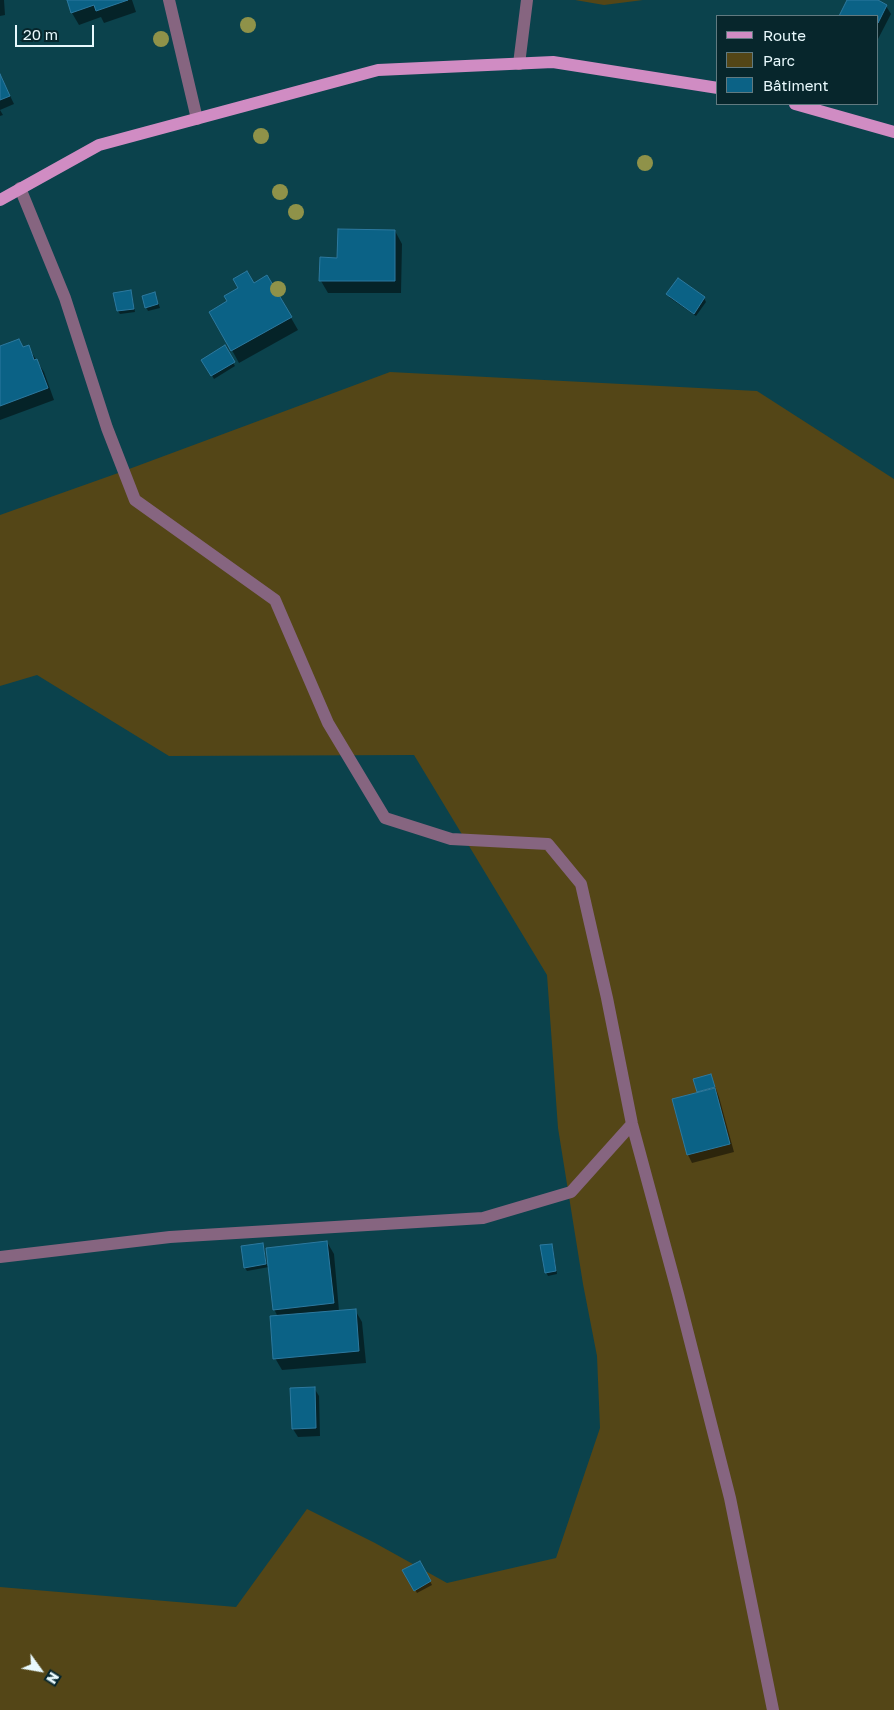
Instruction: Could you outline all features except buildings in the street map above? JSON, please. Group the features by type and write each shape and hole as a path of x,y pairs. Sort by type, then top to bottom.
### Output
{"main road":[{"path":"0,200 99,145 378,70 553,62 716,88"},
{"path":"799,105 894,132"}],"street":[{"path":"169,0 197,119"},
{"path":"519,64 527,0"},
{"path":"20,188 65,298 107,428 135,500 275,600 328,723 385,818 451,839 548,844 580,884 607,998 632,1124 730,1498 773,1710"},
{"path":"0,1257 170,1237 483,1218 571,1192 632,1124"}],"green space":[{"path":"575,0 643,0 604,5"},
{"path":"390,372 757,391 894,479 894,1710 0,1710 0,1587 236,1607 307,1509 375,1543 447,1583 556,1558 600,1428 597,1356 583,1284 558,1128 547,975 414,755 169,756 37,675 0,686 0,515"}]}
